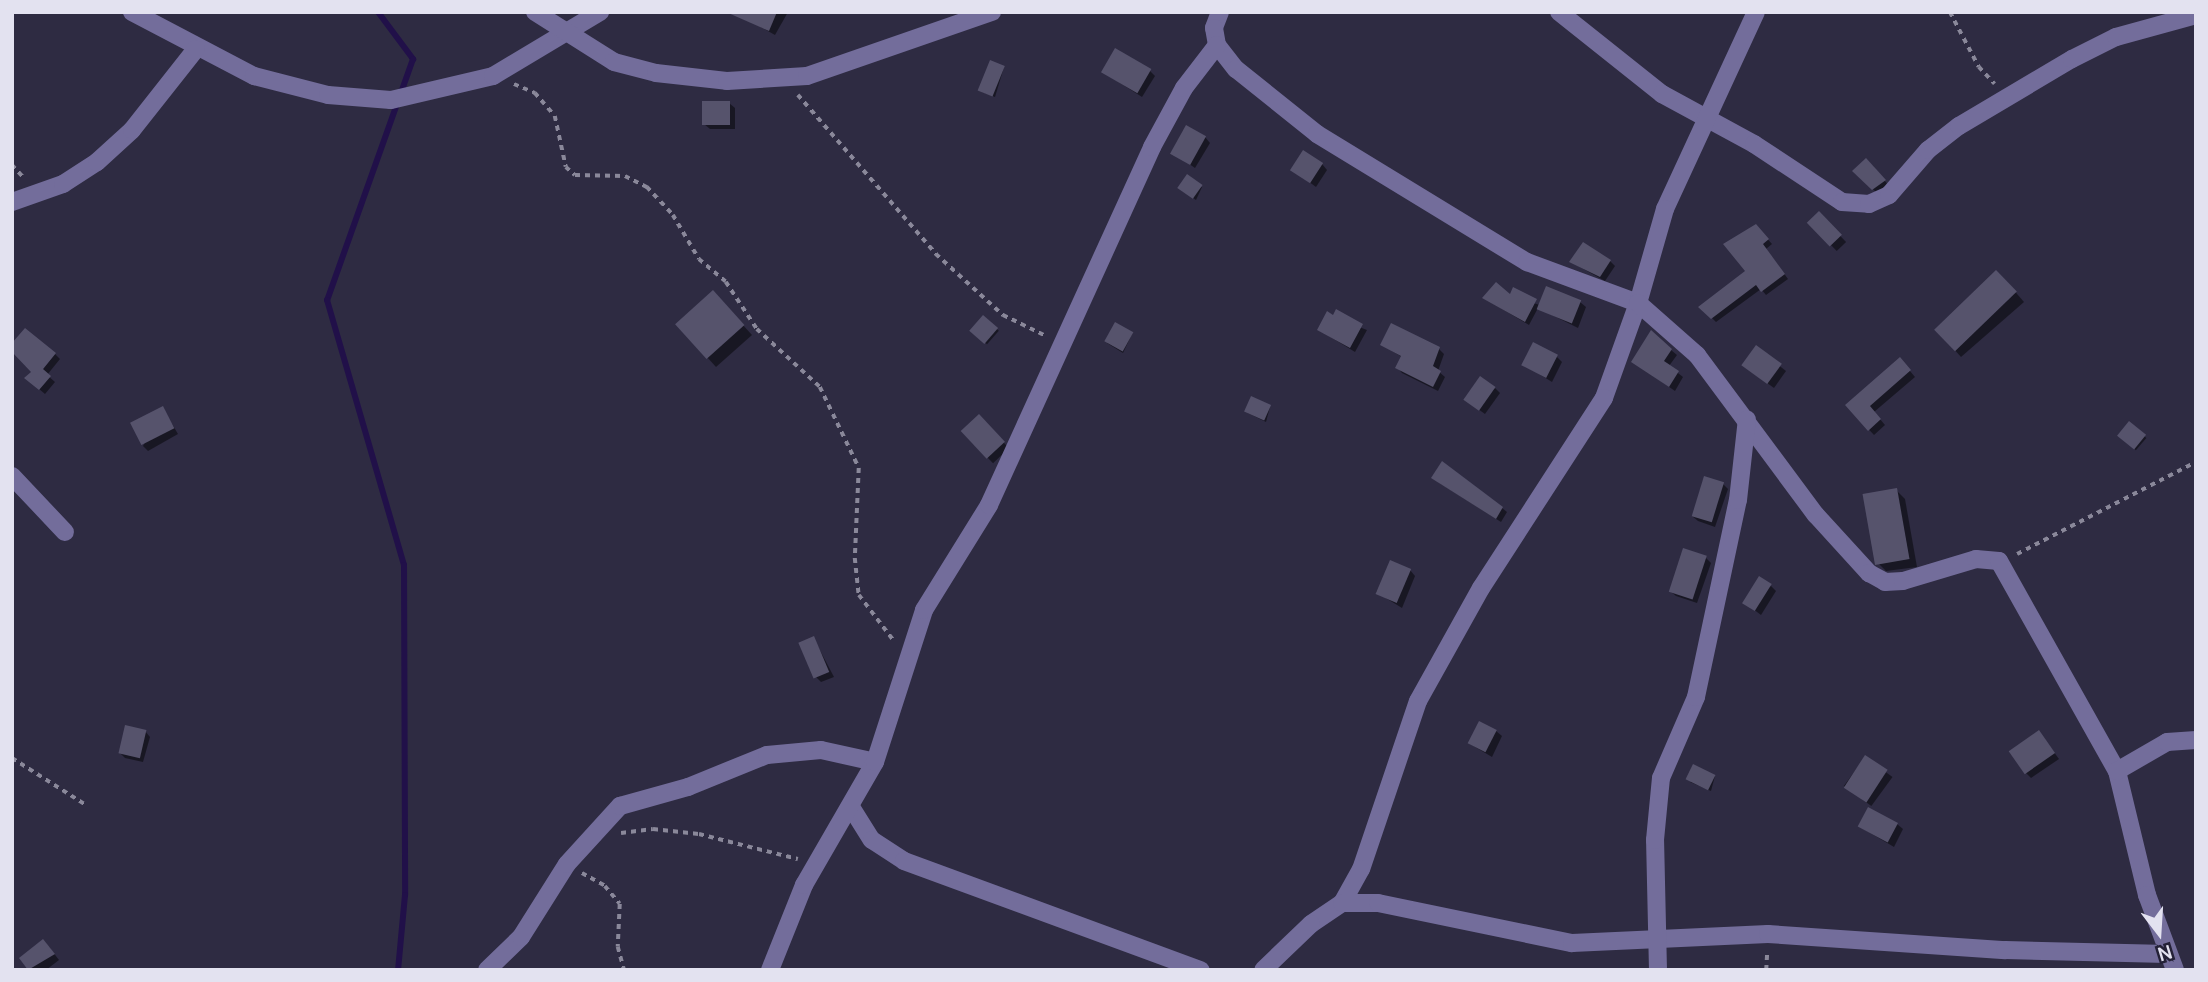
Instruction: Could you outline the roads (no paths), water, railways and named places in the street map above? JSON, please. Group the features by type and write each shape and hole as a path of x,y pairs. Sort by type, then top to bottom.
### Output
{"street":[{"path":"132,12 196,49 296,89 357,100 420,95 493,76 600,12"},
{"path":"535,12 614,62 656,73 727,81 807,76 880,54 992,12"},
{"path":"1202,12 1217,28 1236,69 1317,134 1443,215 1527,262 1637,303 1678,335 1747,419 1816,515 1853,558 1885,582 1903,581 1976,559 1998,561 2117,771 2171,962 1768,934 1572,943 1378,903 1342,903"},
{"path":"1559,12 1644,82 1754,144 1842,202 1869,204 1889,195 1928,150 1959,126 2008,97 2116,37 2196,15"},
{"path":"1263,970 1277,953 1342,903 1361,869 1400,741 1418,701 1481,588 1604,398 1637,303 1665,209 1704,118 1756,12"},
{"path":"770,970 788,919 875,762 924,610 989,505 1152,146 1217,28"},
{"path":"12,202 63,184 97,162 132,130 196,49"},
{"path":"1658,970 1655,840 1661,778 1696,697 1738,500 1747,419"},
{"path":"12,476 65,532"},
{"path":"2117,771 2166,742 2196,740"},
{"path":"487,970 521,937 567,864 620,806 632,800 688,787 767,755 821,750 875,762"},
{"path":"851,807 872,840 904,861 1201,970"}],"waterway":[{"path":"378,12 413,59 327,300 404,565 405,895 398,970"}]}
